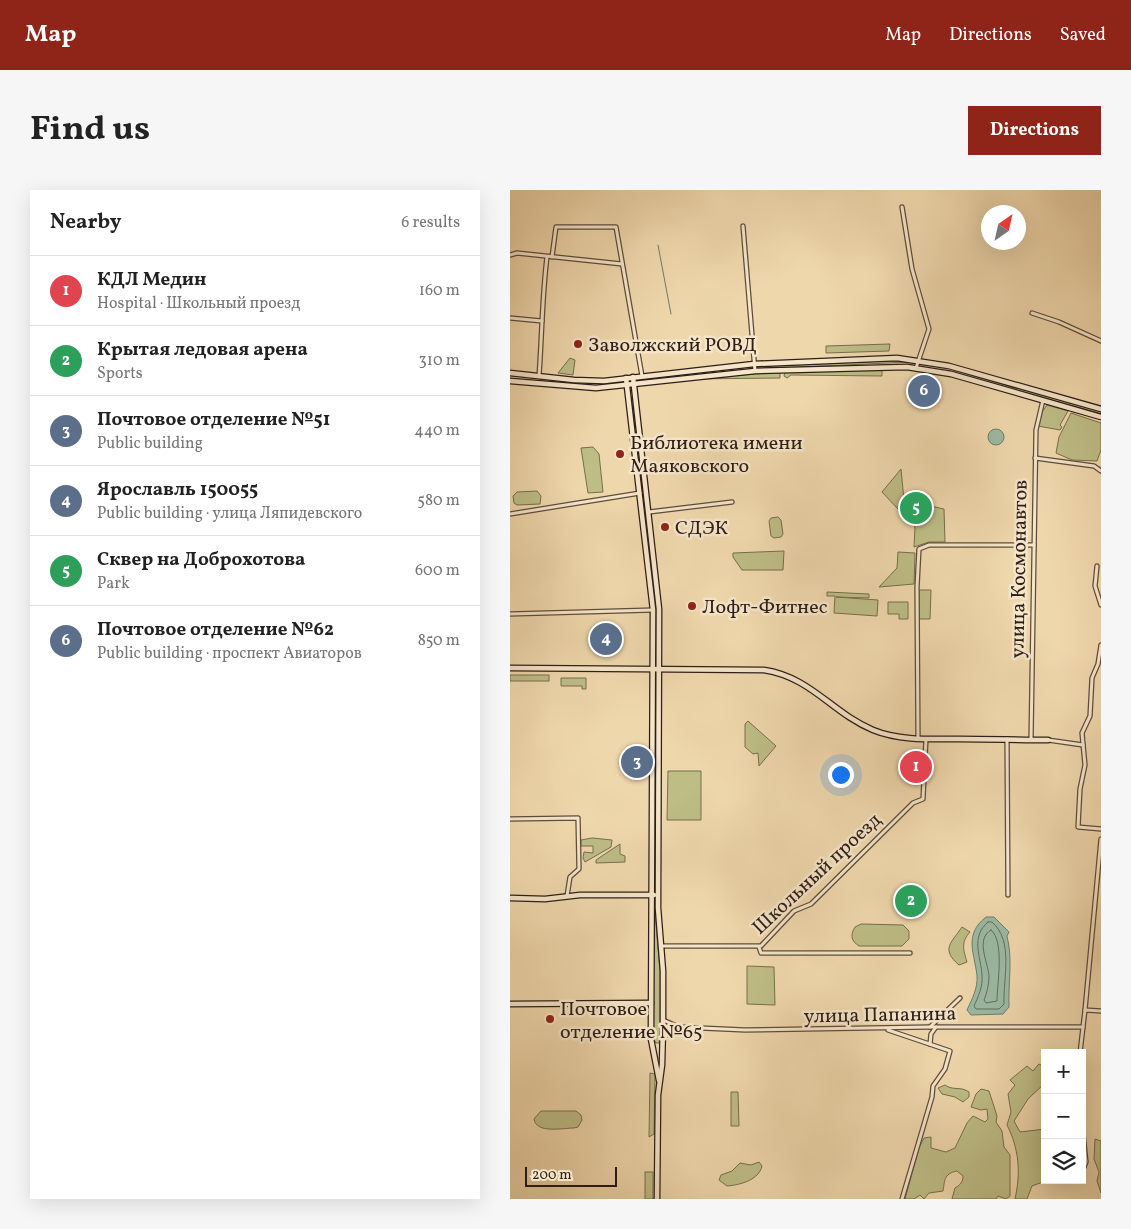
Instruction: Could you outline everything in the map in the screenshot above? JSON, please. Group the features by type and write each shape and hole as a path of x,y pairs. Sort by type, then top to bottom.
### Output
{"main road":[{"path":"510,373 586,381 754,364 885,358 918,360 961,369 1101,409"},
{"path":"510,380 586,388 754,371 872,366 916,368 951,374 1101,417"},
{"path":"632,377 658,601 658,895 663,1039 659,1082 657,1199"},
{"path":"626,378 641,493 653,610 650,1004 651,1040 659,1082"},
{"path":"510,668 742,668 784,674 804,684 865,727 890,735 918,738 1048,740"},
{"path":"510,898 539,899 567,896 658,895"},
{"path":"652,924 659,924"},
{"path":"510,1004 650,1004"},
{"path":"651,1040 653,1044 658,1045 662,1043 663,1039"}],"street":[{"path":"902,207 912,269 929,329 916,368"},
{"path":"742,226 754,371"},
{"path":"539,376 542,301 556,227 616,227 642,376"},
{"path":"510,254 517,253 622,264"},
{"path":"1032,313 1059,322 1101,341"},
{"path":"510,318 542,322"},
{"name":"улица Космонавтов","path":"1031,740 1036,423 1043,400"},
{"path":"1035,458 1094,466 1101,471"},
{"path":"510,514 641,493"},
{"path":"649,512 732,502"},
{"path":"918,738 917,579 919,549 929,545 1034,545"},
{"path":"1097,566 1095,588 1101,605"},
{"path":"1095,588 1101,589"},
{"path":"510,614 653,610"},
{"path":"1101,646 1098,664 1092,678 1090,716 1082,733 1085,766 1080,789 1078,827 1101,829"},
{"name":"Школьный проезд","path":"661,946 711,944 759,946 794,911 811,904 912,804 923,800 926,738"},
{"path":"1007,739 1008,895"},
{"path":"1048,740 1083,745"},
{"path":"510,819 578,818 579,869 570,877 567,896"},
{"path":"1080,1049 1101,839"},
{"path":"759,946 761,953 910,953"},
{"path":"929,1027 960,998"},
{"path":"1085,1010 1101,1011"},
{"name":"улица Папанина","path":"663,1020 679,1027 799,1031 929,1027 1083,1028"},
{"path":"663,1039 667,1033 679,1027"},
{"path":"930,1044 931,1034 936,1027"},
{"path":"885,1029 950,1051 946,1069 933,1086 932,1097 902,1199"}],"shaded area":[{"path":"890,344 889,351 826,353 826,346"},
{"path":"570,358 575,360 573,375 558,373"},
{"path":"888,361 910,362 758,369 758,366"},
{"path":"882,368 882,376 791,375 787,378 784,376 785,372"},
{"path":"955,370 1101,412 1101,414 955,373"},
{"path":"780,372 780,378 692,379"},
{"path":"631,396 654,580 657,662 653,580"},
{"path":"1047,405 1068,411 1060,425 1062,427 1060,430 1038,426 1039,416"},
{"path":"1071,413 1101,423 1101,450 1097,461 1072,460 1056,453 1059,437"},
{"path":"593,447 599,454 603,492 588,493 581,448"},
{"path":"901,469 904,500 944,509 945,542 929,542 914,547 915,527 882,492"},
{"path":"537,491 541,496 540,504 517,505 514,503 513,496 517,492"},
{"path":"778,517 781,520 783,534 781,537 774,538 771,536 769,521 771,518"},
{"path":"784,551 783,570 742,570 733,557 733,553"},
{"path":"898,552 915,553 914,584 879,587 897,568"},
{"path":"919,590 931,590 930,619 919,619"},
{"path":"827,592 869,594 869,598 836,597 878,600 877,616 834,613 835,596 827,596"},
{"path":"888,602 908,602 908,619 899,619 899,614 888,614"},
{"path":"655,673 656,889 654,889"},
{"path":"510,675 549,675 549,681 510,681"},
{"path":"561,678 586,678 586,689 582,689 582,686 561,686"},
{"path":"748,721 776,746 759,766 758,753 753,754 745,747 745,724"},
{"path":"668,771 701,771 701,820 667,820"},
{"path":"592,838 612,840 611,847 585,862 583,858 584,852 593,853 593,846 581,846 581,840"},
{"path":"620,844 620,854 625,856 625,862 596,863 596,860"},
{"path":"654,901 660,971 659,1043 656,1043 653,1039"},
{"path":"861,924 903,925 909,931 909,939 902,946 859,946 854,942 852,933 855,927"},
{"path":"962,927 970,932 965,939 964,946 967,962 959,965 953,959 949,950 952,941"},
{"path":"747,966 774,967 775,1005 747,1004"},
{"path":"579,1007 620,1008 620,1014 579,1013"},
{"path":"1039,1064 1041,1065 1041,1087 1028,1099 1014,1121 1020,1132 1041,1129 1041,1183 1032,1186 1027,1199 1015,1199 1018,1161 1007,1125 1011,1112 1008,1094 1015,1085 1010,1080 1027,1066 1033,1071"},
{"path":"650,1073 655,1074 654,1134 649,1137"},
{"path":"945,1085 951,1088 966,1090 969,1092 969,1097 963,1102 955,1097 942,1094 938,1088"},
{"path":"981,1089 989,1091 997,1116 996,1122 1002,1131 1004,1147 1010,1155 1010,1196 1006,1199 998,1196 996,1199 952,1199 955,1188 961,1183 963,1178 957,1171 947,1176 943,1191 929,1193 924,1199 920,1195 914,1199 905,1199 919,1148 924,1138 931,1137 931,1148 946,1152 955,1148 967,1123 973,1116 985,1122 988,1119 987,1109 981,1110 971,1107 976,1094"},
{"path":"731,1092 738,1092 739,1126 731,1126"},
{"path":"541,1111 576,1111 581,1115 582,1120 578,1127 574,1128 540,1127 534,1119"},
{"path":"1095,1139 1101,1141 1101,1193 1097,1181 1099,1172 1094,1159"},
{"path":"759,1162 762,1166 760,1171 748,1181 727,1186 719,1180 721,1175 732,1171 740,1163 751,1165"},
{"path":"645,1172 653,1172 653,1199 645,1199"}],"water":[{"path":"996,429 1002,431 1004,437 1002,443 996,445 990,443 988,437 990,431"},
{"path":"986,917 994,917 1009,932 1007,936 1010,962 1009,1007 1003,1014 971,1015 967,1010 977,985 972,945 973,938 979,924"}],"waterway":[{"path":"658,245 671,314"}],"place":[{"name":"Заволжский РОВД","path":"578,344"},
{"name":"Почтовое отделение №62","path":"924,391"},
{"name":"Библиотека имени Маяковского","path":"620,454"},
{"name":"Сквер на Доброхотова","path":"916,508"},
{"name":"СДЭК","path":"665,527"},
{"name":"Лофт-Фитнес","path":"692,606"},
{"name":"Ярославль 150055","path":"606,639"},
{"name":"Почтовое отделение №51","path":"637,762"},
{"name":"КДЛ Медин","path":"916,767"},
{"name":"Крытая ледовая арена","path":"911,901"},
{"name":"Почтовое отделение №65","path":"550,1019"}]}
